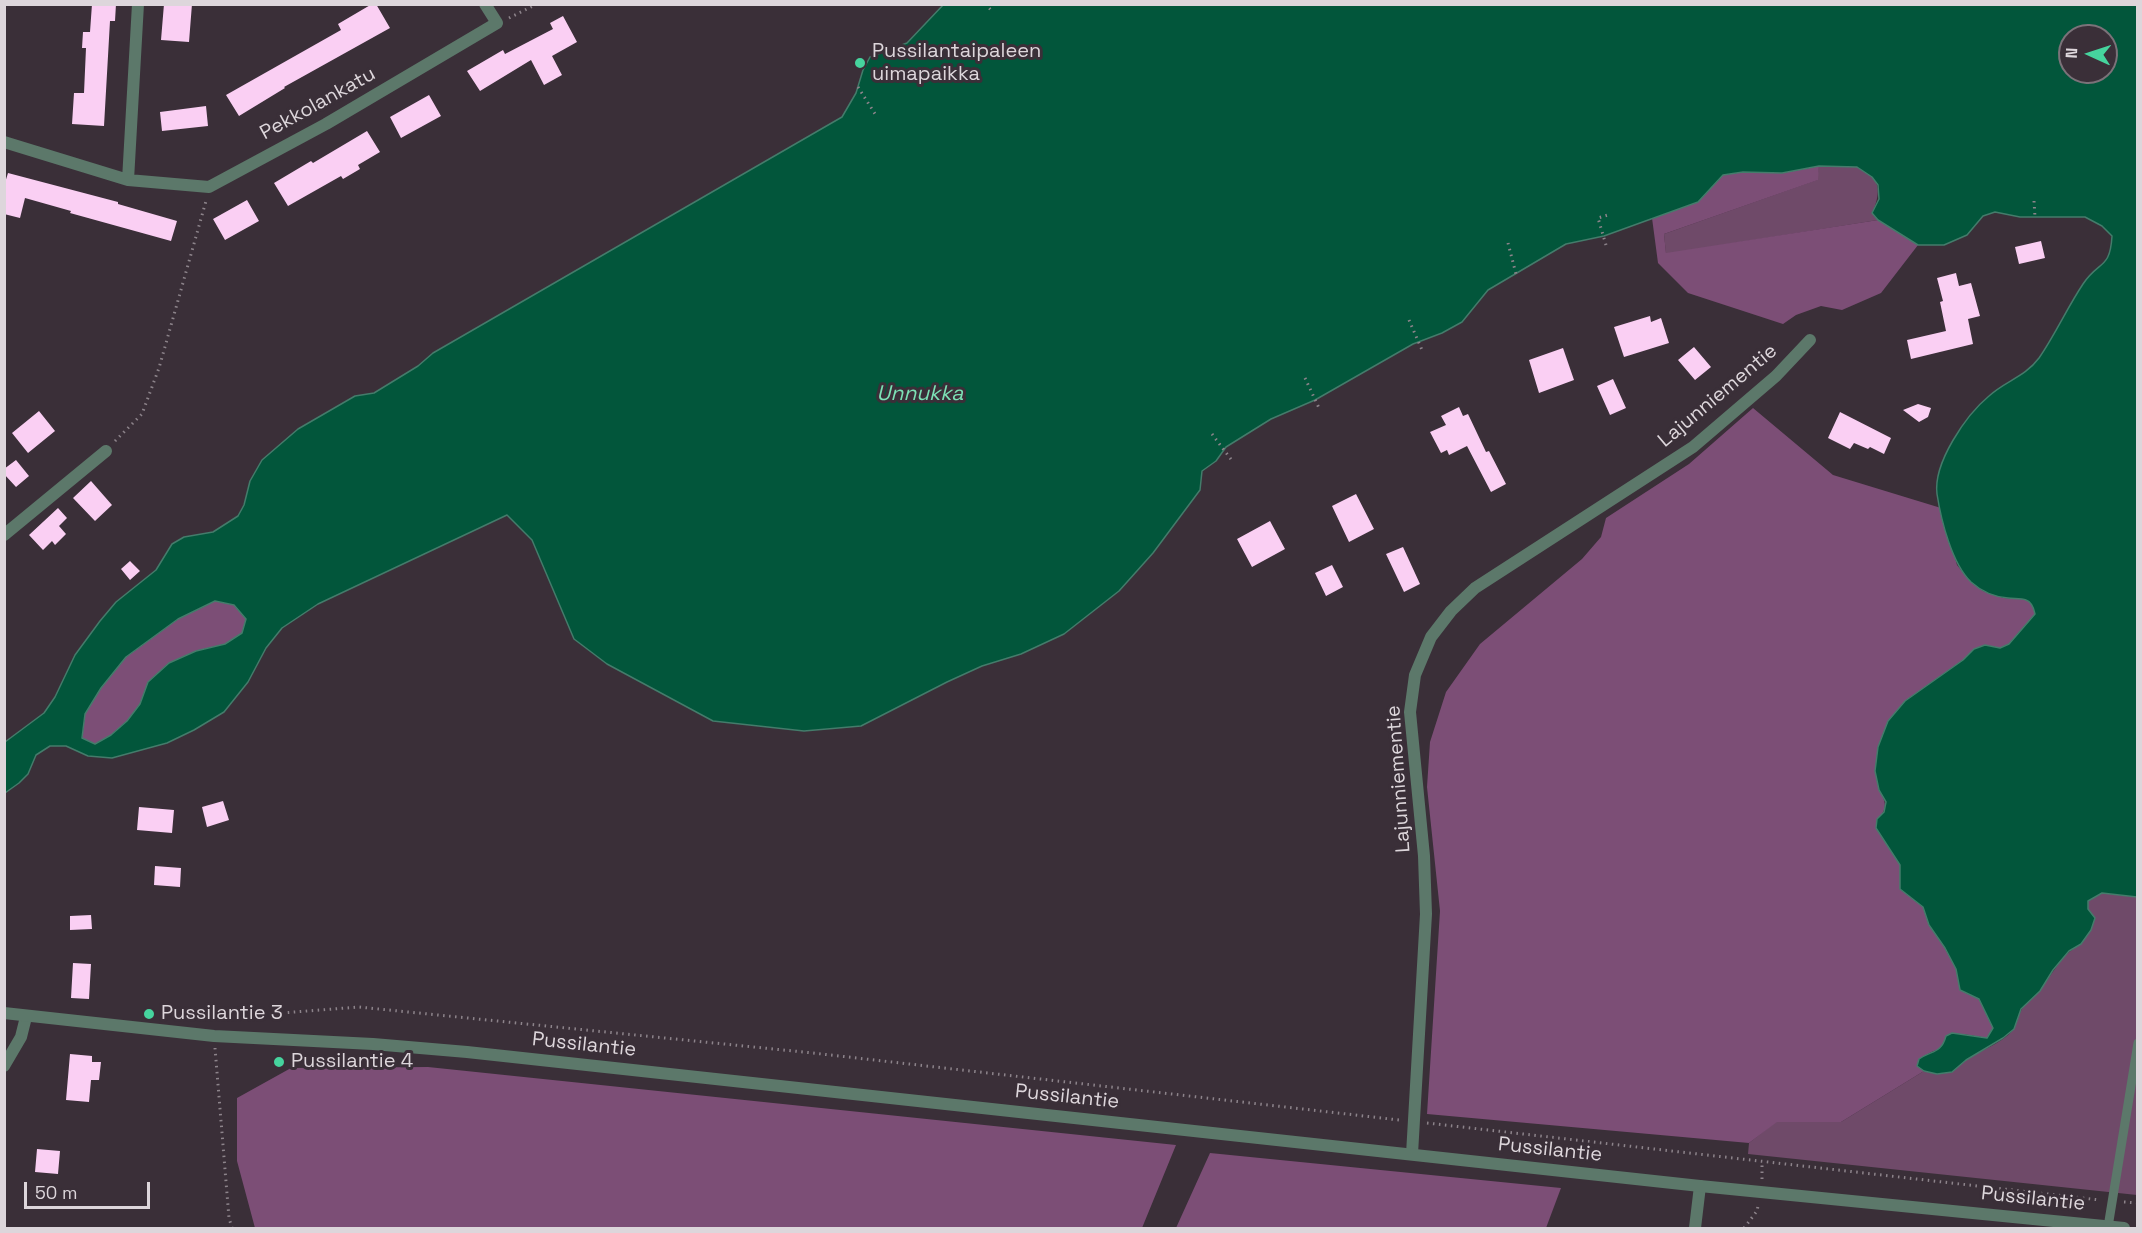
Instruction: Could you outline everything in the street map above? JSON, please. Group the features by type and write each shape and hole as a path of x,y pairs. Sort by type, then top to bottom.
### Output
{"street":[{"path":"128,180 138,4"},
{"path":"485,4 497,23"},
{"name":"Pekkolankatu","path":"209,187 327,124 497,23"},
{"path":"4,142 128,180 209,187"},
{"name":"Lajunniementie","path":"1412,1154 1426,914 1424,856 1410,712 1415,675 1431,637 1451,611 1475,588 1694,447 1770,381 1810,340"},
{"path":"4,535 106,451"},
{"name":"Pussilantie","path":"4,1013 214,1036 373,1044 467,1052 1700,1186 2124,1228"},
{"path":"4,1066 21,1037 26,1017"},
{"path":"1695,1228 1700,1186"}],"lane":[{"path":"2108,1227 2138,1043"},
{"path":"2128,1099 2138,1095"}],"path":[{"path":"497,23 537,4"},
{"path":"985,4 990,10"},
{"path":"858,87 877,117"},
{"path":"106,451 142,414 159,368 209,187"},
{"path":"2034,201 2035,217"},
{"path":"1606,245 1598,218 1611,214"},
{"path":"1508,243 1516,274"},
{"path":"1409,320 1422,350"},
{"path":"1305,378 1319,408"},
{"path":"1212,434 1233,462"},
{"path":"203,1019 359,1007 813,1053 2138,1203"},
{"path":"214,1036 228,1207 232,1228"}],"shaded area":[{"path":"1819,166 1853,166 1871,175 1878,192 1872,213 1878,220 1666,254 1664,234 1817,180"},
{"path":"1819,166 1818,180 1664,234 1666,253 1878,220 1918,245 1881,293 1842,310 1821,306 1796,315 1783,324 1688,293 1658,263 1652,218 1698,202 1723,175 1743,172 1782,173"},
{"path":"1753,408 1833,475 1941,508 1957,565 1970,581 1983,591 2004,598 2026,599 2034,607 2035,614 2009,644 2000,648 1985,645 1974,649 1963,660 1905,701 1879,790 1885,805 1878,819 1900,865 1900,889 1923,907 1929,925 1956,969 1960,990 1979,999 1993,1028 1987,1038 1963,1034 1946,1036 1942,1047 1927,1055 1918,1066 1924,1071 1841,1122 1777,1122 1749,1143 1427,1114 1440,911 1427,787 1430,742 1446,692 1480,644 1582,559 1601,537 1606,518 1689,464"},
{"path":"215,601 234,605 246,619 242,633 225,644 196,651 169,663 148,682 140,704 127,721 111,735 95,744 82,738 85,714 101,688 126,657 178,619"},
{"path":"2102,893 2137,897 2137,1195 1748,1154 1749,1143 1777,1121 1841,1122 1924,1071 1947,1072 2003,1039 2013,1030 2021,1011 2062,960 2081,944 2088,901"},
{"path":"428,1067 1176,1145 1142,1228 255,1228 237,1161 237,1098 291,1068"},
{"path":"1210,1153 1561,1188 1546,1228 1176,1228"}],"water":[{"name":"Unnukka","path":"944,4 2137,5 2137,897 2102,893 2088,901 2088,909 2095,918 2091,930 2081,944 2069,951 2053,970 2040,991 2021,1009 2014,1029 2003,1038 1966,1060 1952,1072 1937,1074 1924,1071 1917,1066 1919,1059 1939,1049 1946,1036 1952,1033 1987,1038 1993,1028 1979,999 1960,990 1956,969 1929,925 1923,907 1900,889 1900,865 1876,828 1877,819 1884,812 1886,802 1879,790 1875,771 1878,747 1888,721 1905,701 1963,660 1974,649 1985,645 2000,648 2009,644 2035,614 2028,601 1988,593 1971,582 1964,574 1948,541 1941,516 1937,494 1940,468 1961,427 1980,404 1995,391 2028,370 2039,358 2083,284 2106,260 2112,236 2102,226 2085,217 2020,217 1995,212 1983,216 1967,235 1944,245 1918,245 1878,220 1872,213 1879,199 1878,185 1872,177 1857,167 1819,166 1782,173 1743,172 1723,175 1698,202 1604,236 1566,244 1488,290 1462,322 1442,333 1413,344 1315,400 1271,419 1226,447 1216,461 1202,471 1200,490 1153,553 1119,591 1064,634 1021,654 982,666 861,726 804,731 713,721 607,664 574,639 532,540 507,515 318,604 282,628 266,648 248,682 224,712 194,730 167,743 112,758 88,756 66,746 50,746 36,755 28,774 5,793 5,742 44,713 55,697 75,655 100,621 116,602 156,570 172,544 184,537 213,532 238,516 244,505 250,481 262,460 298,429 355,396 374,393 418,366 433,353 842,117 856,93 863,70 870,57 907,43","holes":["215,601 234,605 246,619 242,633 225,644 196,651 169,663 148,682 140,704 127,721 111,735 95,744 82,738 85,714 101,688 126,657 178,619"]}],"building":[{"path":"92,4 116,4 115,21 110,21 104,126 72,124 74,93 84,93 86,48 82,48 83,32 90,32"},
{"path":"164,4 192,4 189,42 161,40"},
{"path":"372,4 376,4 390,28 284,87 239,116 226,95 341,30 338,24"},
{"path":"563,16 577,42 552,56 562,75 544,85 531,60 480,91 467,71 503,50 505,54 553,29 550,23"},
{"path":"429,95 441,116 401,138 390,117"},
{"path":"206,106 208,126 162,131 160,112"},
{"path":"367,131 380,152 358,165 360,169 343,179 341,176 288,206 274,183"},
{"path":"8,173 118,202 118,204 177,221 171,241 25,198 20,218 4,214 4,186"},
{"path":"247,200 259,221 225,240 213,219"},
{"path":"2041,241 2045,258 2019,264 2015,247"},
{"path":"1956,273 1959,286 1971,283 1980,316 1968,319 1973,344 1911,359 1907,340 1946,331 1940,302 1943,301 1937,278"},
{"path":"1650,316 1651,322 1661,318 1669,343 1624,357 1614,327"},
{"path":"1694,347 1711,367 1695,380 1678,360"},
{"path":"1563,348 1574,380 1539,393 1529,360"},
{"path":"1613,379 1626,408 1610,415 1597,386"},
{"path":"1918,404 1931,408 1928,417 1919,422 1903,410"},
{"path":"1459,407 1463,416 1468,414 1486,452 1489,451 1506,484 1491,492 1467,446 1449,455 1447,450 1441,453 1430,432 1446,425 1441,416"},
{"path":"39,411 55,431 28,453 12,433"},
{"path":"1840,412 1891,438 1884,454 1854,443 1850,449 1828,438"},
{"path":"16,460 29,476 16,487 4,474 4,469"},
{"path":"91,481 112,505 95,521 73,498"},
{"path":"1356,494 1374,529 1349,542 1332,506"},
{"path":"58,508 67,518 59,526 66,534 55,545 52,541 43,550 29,535"},
{"path":"1270,521 1285,549 1252,567 1237,539"},
{"path":"1403,547 1420,584 1404,592 1386,554"},
{"path":"130,561 140,571 130,580 121,569"},
{"path":"1332,565 1343,587 1326,596 1315,573"},
{"path":"223,801 229,820 207,827 202,807"},
{"path":"139,807 174,810 172,833 137,830"},
{"path":"155,866 181,868 180,887 154,885"},
{"path":"91,915 92,929 70,930 70,916"},
{"path":"73,963 91,964 89,999 71,998"},
{"path":"70,1054 92,1056 92,1062 101,1062 99,1080 91,1080 89,1102 66,1100"},
{"path":"37,1149 60,1151 58,1174 35,1172"}],"place":[{"name":"Pussilantaipaleen uimapaikka","path":"860,63"},
{"name":"Pussilantie 3","path":"149,1014"},
{"name":"Pussilantie 4","path":"279,1062"}]}
